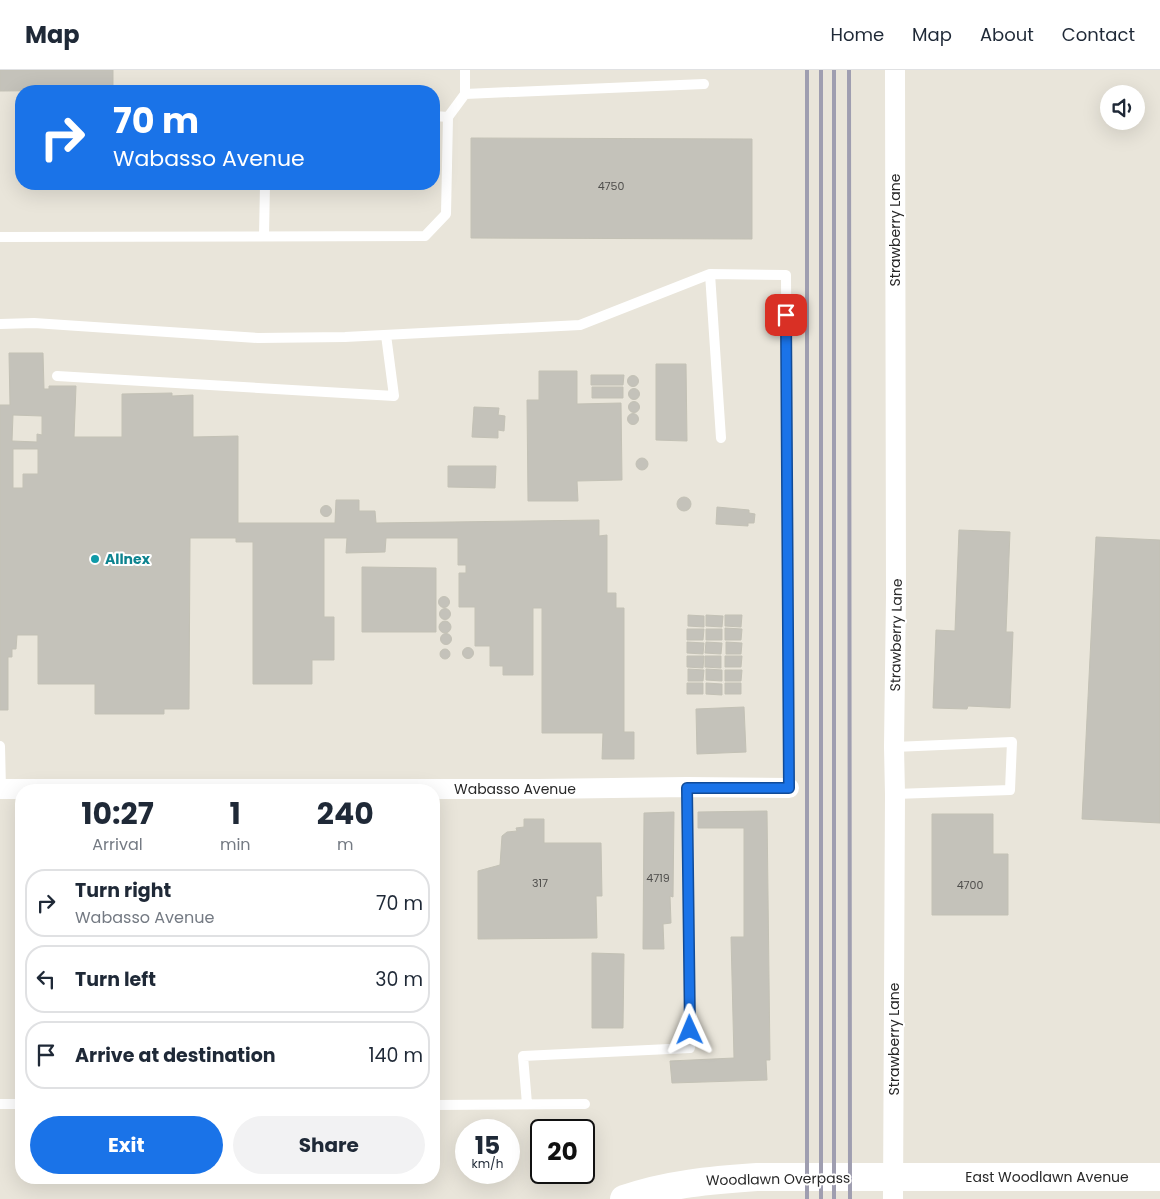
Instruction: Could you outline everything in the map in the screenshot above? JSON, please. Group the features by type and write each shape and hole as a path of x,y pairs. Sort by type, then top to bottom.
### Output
{"main road":[{"name":"East Woodlawn Avenue","path":"933,1177 1160,1177"},
{"name":"Woodlawn Overpass","path":"624,1199 642,1193 699,1181 756,1178 933,1177"}],"street":[{"name":"Strawberry Lane","path":"893,1199 896,596 895,70"},
{"name":"Wabasso Avenue","path":"440,789 789,788"},
{"name":"Wabasso Avenue","path":"0,789 15,789"}],"lane":[{"path":"0,237 425,236 446,214 448,116 465,94 465,70"},
{"path":"465,94 704,84"},
{"path":"440,116 448,116"},
{"path":"264,236 265,190"},
{"path":"710,274 721,438"},
{"path":"0,324 34,323 258,338 345,337 580,325 710,274 786,275 789,788"},
{"path":"56,376 394,396 386,335"},
{"path":"894,747 1012,742 1010,790 895,794"},
{"path":"0,746 0,789"},
{"path":"526,1104 523,1056 690,1048 687,788"},
{"path":"0,1104 15,1104"},
{"path":"440,1105 585,1104"}],"building":[{"path":"0,70 113,70 113,85 15,85 15,91 0,91"},
{"path":"471,138 752,139 752,239 471,238"},
{"name":"Allnex","path":"9,353 43,353 44,389 49,389 49,386 76,386 74,437 122,437 122,394 172,393 172,396 193,395 193,437 238,436 238,523 335,523 336,500 359,500 359,511 375,511 376,523 599,520 599,536 607,535 607,593 616,593 616,608 624,608 624,732 634,732 634,759 602,759 603,733 542,733 542,608 533,608 533,675 503,675 503,666 490,666 490,646 475,646 475,607 459,607 459,573 466,573 466,565 458,565 458,538 386,538 385,552 346,553 347,538 324,538 324,617 334,617 334,660 312,660 312,684 253,684 253,542 236,542 236,538 190,538 189,709 164,709 164,714 95,714 95,684 38,684 38,635 17,635 16,649 12,649 12,657 8,657 8,710 0,710 0,405 10,405","holes":["13,415 42,416 42,435 37,434 37,442 12,441","13,449 38,449 38,474 23,474 23,488 13,488"]},
{"path":"656,364 686,364 687,441 656,440"},
{"path":"539,371 577,371 577,404 621,403 622,480 577,481 578,501 528,501 527,400 539,400"},
{"path":"591,375 624,375 623,385 591,385"},
{"path":"631,376 635,376 638,381 637,385 631,386 628,383 628,379"},
{"path":"592,387 623,387 623,398 592,398"},
{"path":"632,389 636,389 639,394 638,398 632,399 629,396 629,392"},
{"path":"632,402 636,402 639,407 638,411 632,412 629,409 629,405"},
{"path":"474,407 499,408 498,415 505,416 504,431 498,430 498,438 472,437"},
{"path":"631,414 635,414 638,419 637,423 631,424 628,421 628,417"},
{"path":"640,458 644,458 648,464 644,470 640,470 636,466 636,462"},
{"path":"448,466 496,466 495,488 448,487"},
{"path":"684,497 689,499 691,504 689,509 684,511 679,509 677,504 679,499"},
{"path":"326,505 332,511 326,517 320,511"},
{"path":"717,507 749,510 749,513 755,514 754,523 748,523 748,526 716,524"},
{"path":"959,530 1010,532 1006,632 1013,632 1010,708 968,706 967,709 933,708 936,630 955,631"},
{"path":"1096,537 1160,540 1160,823 1082,819"},
{"path":"362,567 436,568 436,632 362,632"},
{"path":"444,596 450,602 444,608 438,602"},
{"path":"445,608 451,614 445,620 439,614"},
{"path":"688,615 704,616 704,627 688,626"},
{"path":"706,615 723,616 722,627 706,626"},
{"path":"725,615 742,615 741,627 725,626"},
{"path":"445,621 451,627 445,633 439,627"},
{"path":"725,628 742,629 741,640 725,640"},
{"path":"687,629 704,629 703,640 687,640"},
{"path":"706,629 722,629 722,640 706,640"},
{"path":"446,633 452,639 446,645 440,639"},
{"path":"687,642 704,643 703,654 687,653"},
{"path":"706,642 722,643 721,654 705,653"},
{"path":"726,642 742,643 741,654 726,654"},
{"path":"468,647 474,653 468,659 462,653"},
{"path":"445,649 450,654 445,659 440,654"},
{"path":"687,656 704,656 703,668 687,667"},
{"path":"705,656 721,656 721,668 705,667"},
{"path":"725,656 742,656 741,667 725,667"},
{"path":"688,669 704,670 703,681 688,681"},
{"path":"706,669 722,670 722,681 706,680"},
{"path":"725,670 742,670 741,681 725,681"},
{"path":"687,683 703,683 703,694 687,694"},
{"path":"706,683 722,684 722,695 706,694"},
{"path":"725,683 741,683 741,694 725,694"},
{"path":"744,707 746,752 697,754 696,709"},
{"path":"767,811 770,1060 766,1060 767,1080 672,1083 670,1061 734,1058 731,937 744,937 744,828 698,828 698,812"},
{"path":"674,812 673,897 670,896 671,923 663,924 664,949 643,949 644,813"},
{"path":"932,814 993,814 993,854 1008,854 1008,915 932,915"},
{"path":"524,819 544,819 544,843 601,843 602,896 596,896 597,938 478,939 478,871 500,865 502,836 507,832 517,831 516,828 524,827"},
{"path":"592,953 624,954 623,1028 592,1028"}],"railway":[{"path":"807,70 807,1199"},
{"path":"821,70 821,1199"},
{"path":"834,70 834,1199"},
{"path":"849,70 850,1199"}],"place":[{"name":"Allnex","path":"95,559"}],"route":[{"path":"690,1030 687,788 789,788 786,315"}]}
